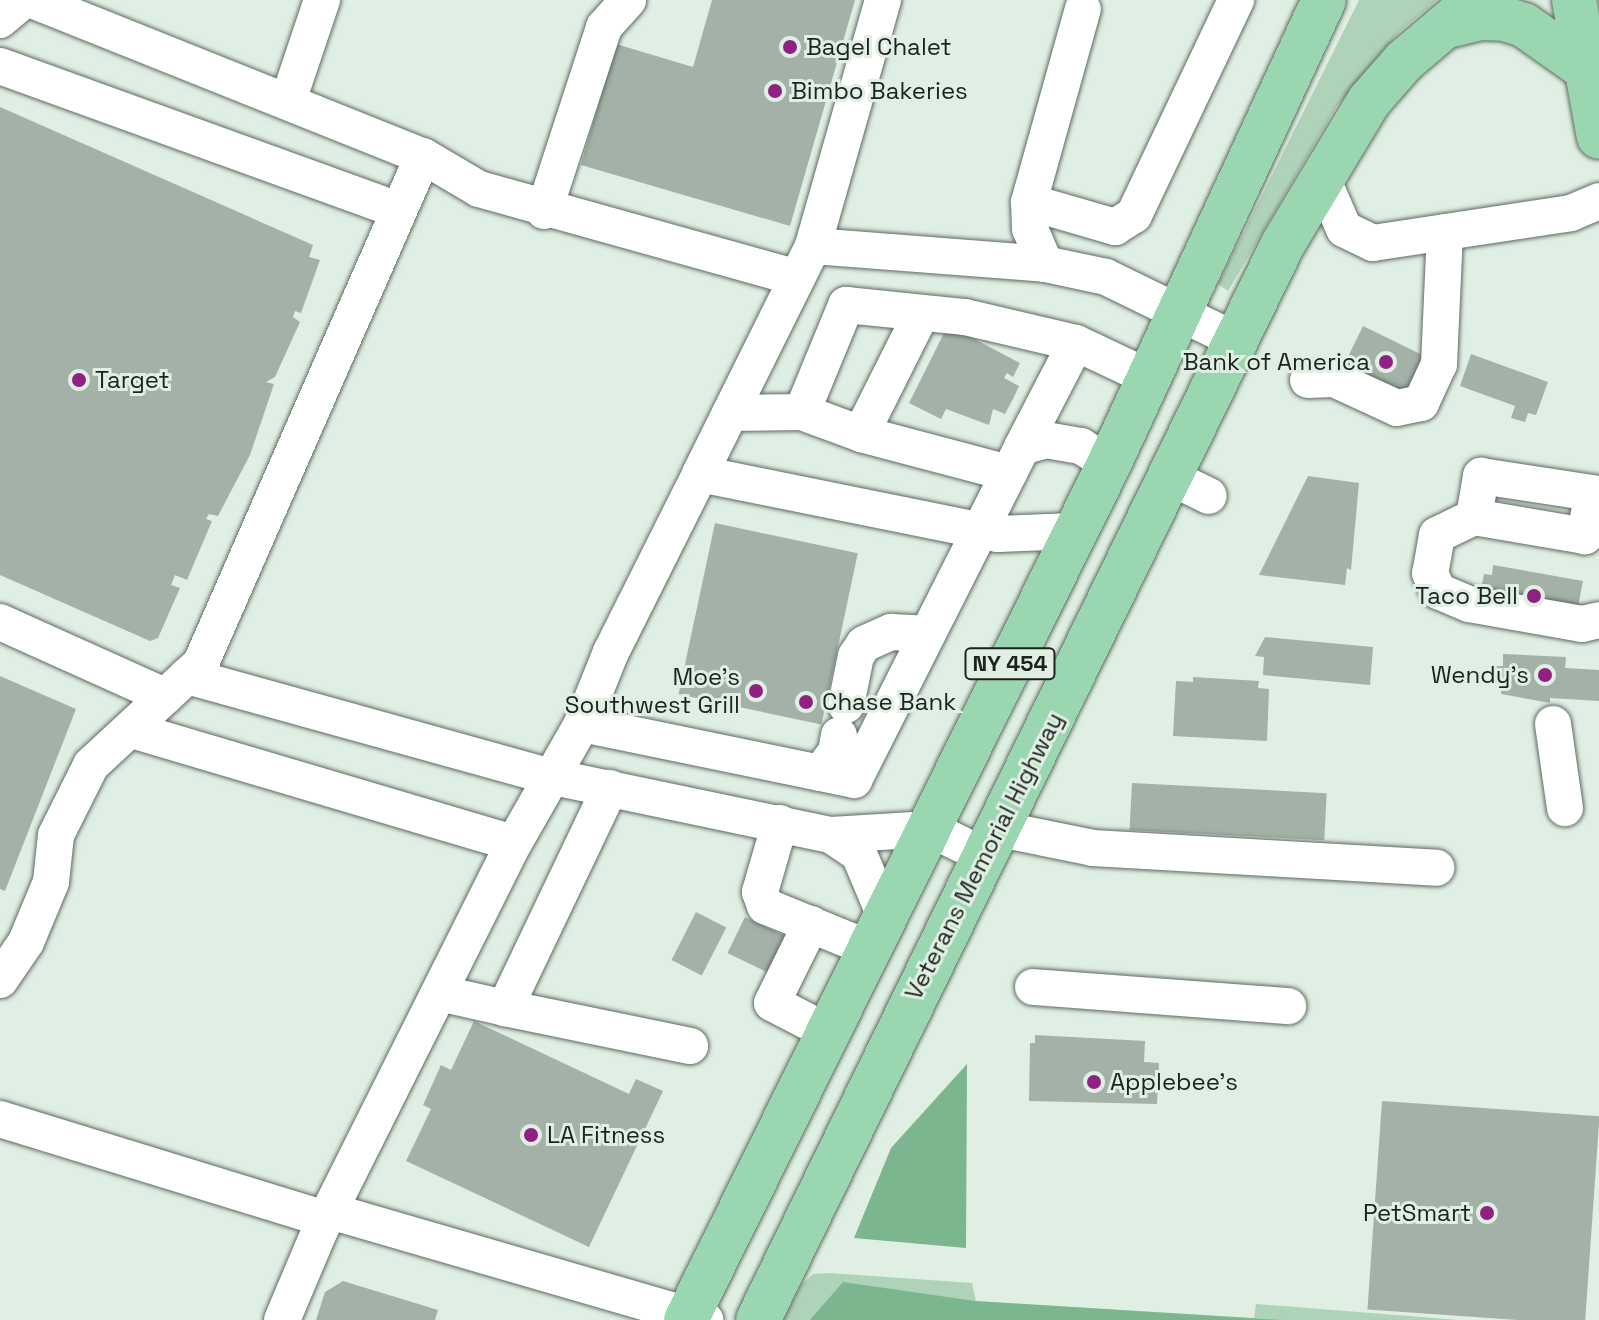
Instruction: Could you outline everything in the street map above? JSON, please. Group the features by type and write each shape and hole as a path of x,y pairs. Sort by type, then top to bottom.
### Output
{"main road":[{"name":"NY 454","path":"694,1317 828,1032 1182,313 1324,0"},
{"name":"Veterans Memorial Highway","path":"758,1320 988,841 1321,176 1369,101 1439,29 1476,0"},
{"path":"1574,0 1599,137"},
{"path":"1439,29 1480,18 1505,19 1524,25 1585,68"}],"lane":[{"path":"0,20 24,0"},
{"path":"32,0 423,156 479,189 544,211 797,278"},
{"path":"288,101 322,0"},
{"path":"544,211 604,27 628,0"},
{"path":"282,1320 328,1215 548,776 582,724 611,652 813,246 883,0"},
{"path":"1029,202 1115,227 1134,215 1236,0"},
{"path":"1045,264 1030,229 1029,202 1083,9"},
{"path":"0,66 398,210"},
{"path":"0,980 26,942 51,882 56,835 91,765 201,663 423,156"},
{"path":"1321,176 1344,229 1373,243 1571,213 1599,201"},
{"path":"1308,380 1334,379 1397,408 1421,403 1439,364 1445,232"},
{"path":"813,246 1045,264 1106,277 1237,341"},
{"path":"802,412 846,305 965,317 1076,343 1150,378"},
{"path":"861,434 921,314"},
{"path":"582,724 854,780 979,530 1026,453 1076,343"},
{"path":"730,413 802,412 861,434 1026,453 1081,446 1109,464"},
{"path":"700,474 998,534 1073,531"},
{"path":"1474,517 1481,476 1595,494 1585,536 1474,517 1437,535 1430,573 1438,591 1469,604 1582,624 1599,620"},
{"path":"1170,477 1209,496"},
{"path":"0,622 176,686 548,776 831,835 930,829 988,841 1436,868"},
{"path":"820,773 829,764 856,656 864,644 891,632 926,634"},
{"path":"1553,724 1565,808"},
{"path":"132,730 514,843"},
{"path":"505,1008 610,788"},
{"path":"780,823 760,892 765,906 811,924 877,932 859,854 831,835"},
{"path":"811,924 772,1003 828,1032"},
{"path":"1033,987 1288,1006"},
{"path":"439,993 690,1046"},
{"path":"0,1119 694,1317"}],"green space":[{"path":"1359,0 1437,0 1399,32 1336,107 1228,291 1218,284"},
{"path":"967,1064 966,1248 854,1238 891,1148"},
{"path":"813,1274 972,1283 976,1301 1254,1318 1256,1304 1459,1320 783,1320 801,1285"},
{"path":"843,1282 975,1301 1282,1320 810,1320"}],"building":[{"path":"712,0 855,0 790,226 581,165 616,44 693,67"},
{"path":"0,107 313,245 309,257 320,260 301,313 295,311 293,317 300,322 275,377 266,382 274,384 250,455 218,516 209,514 206,519 212,521 187,580 175,575 171,585 180,588 158,638 150,641 0,575"},
{"path":"948,325 1020,363 1013,377 1007,373 1004,378 1019,386 1014,397 1005,414 993,409 989,425 946,409 941,419 909,403"},
{"name":"Bank of America","path":"1363,326 1429,358 1409,398 1343,366"},
{"path":"1471,354 1548,382 1536,415 1528,413 1525,422 1511,418 1515,406 1460,386"},
{"path":"1308,476 1359,483 1351,570 1347,568 1345,585 1259,575"},
{"path":"715,523 858,553 821,725 679,694"},
{"name":"Taco Bell","path":"1493,565 1583,581 1576,617 1481,589 1484,574 1492,575"},
{"path":"1265,637 1373,647 1370,685 1263,675 1264,657 1255,656"},
{"name":"Wendy's","path":"1503,654 1566,657 1565,668 1599,670 1599,701 1550,698 1550,703 1501,694 1502,680 1491,679 1492,666 1503,666"},
{"path":"0,676 76,709 5,891 0,889"},
{"path":"1193,677 1259,681 1258,688 1269,689 1267,741 1173,736 1176,681 1193,682"},
{"path":"1132,783 1327,793 1324,840 1130,830"},
{"path":"696,912 726,927 702,976 671,960"},
{"path":"745,917 794,941 777,977 727,953"},
{"name":"LA Fitness","path":"474,1021 629,1094 636,1079 663,1091 589,1247 406,1161 431,1109 423,1105 441,1065 451,1070"},
{"name":"Applebee's","path":"1035,1035 1145,1041 1144,1062 1159,1063 1157,1104 1029,1101 1030,1043 1035,1043"},
{"name":"PetSmart","path":"1382,1101 1599,1116 1585,1320 1518,1320 1367,1309"},
{"path":"343,1281 438,1310 435,1320 316,1320 325,1292"}],"place":[{"name":"Bagel Chalet","path":"790,47"},
{"name":"Bimbo Bakeries","path":"775,91"},
{"name":"Bank of America","path":"1386,362"},
{"name":"Target","path":"79,380"},
{"name":"Taco Bell","path":"1534,596"},
{"name":"Wendy's","path":"1545,675"},
{"name":"Moe's Southwest Grill","path":"756,691"},
{"name":"Chase Bank","path":"806,702"},
{"name":"Applebee's","path":"1094,1082"},
{"name":"LA Fitness","path":"531,1135"},
{"name":"PetSmart","path":"1487,1213"}]}
